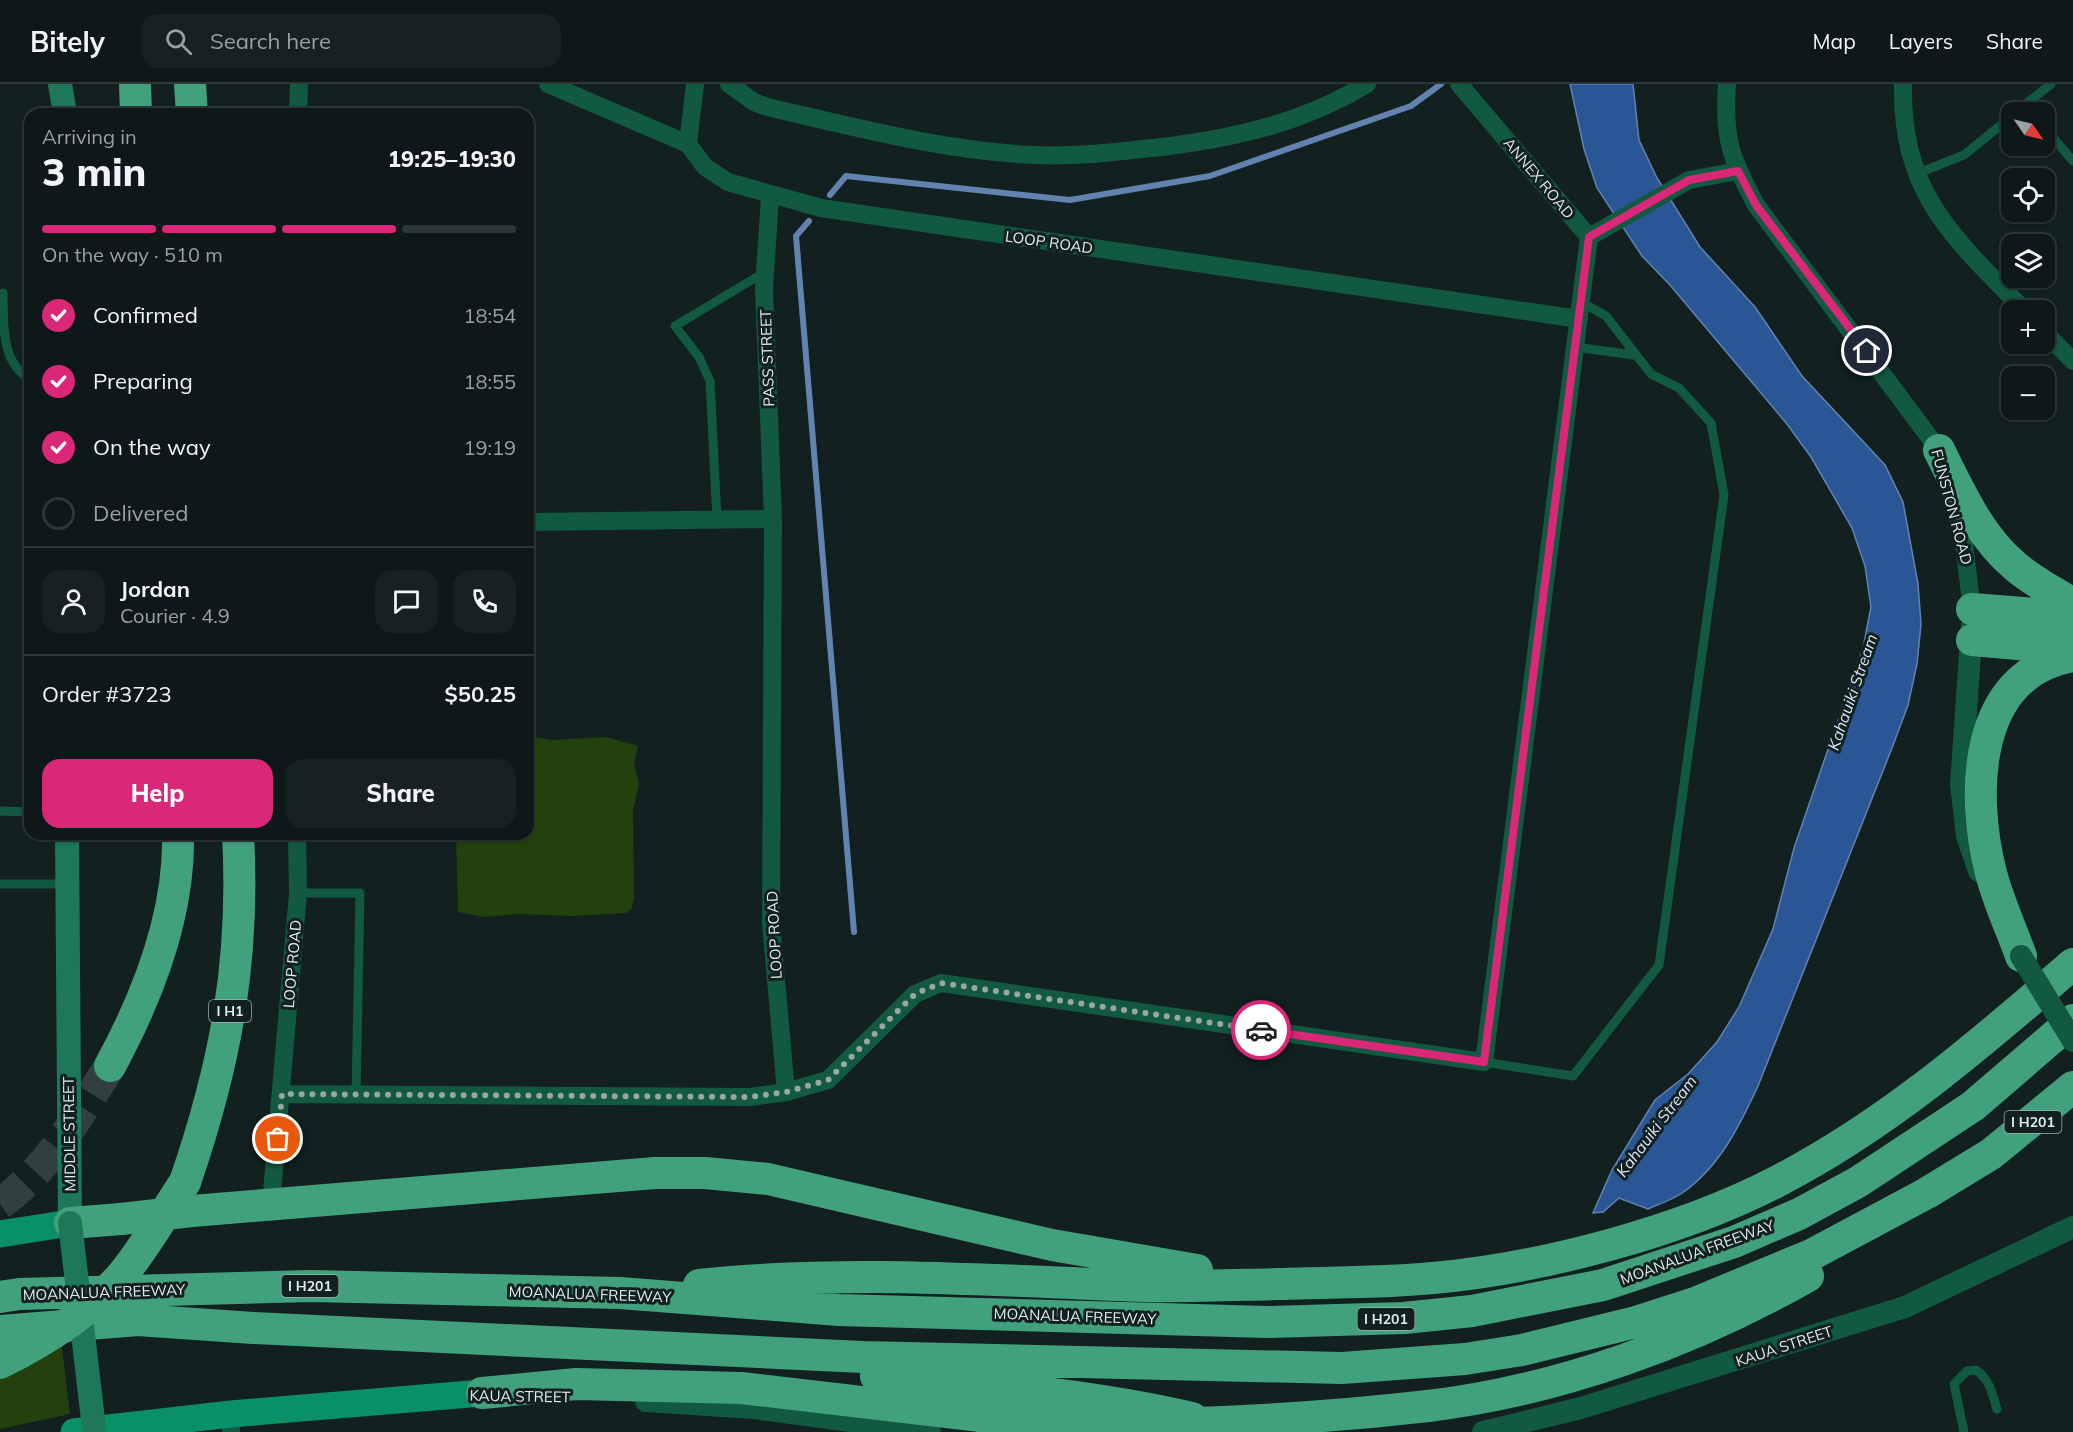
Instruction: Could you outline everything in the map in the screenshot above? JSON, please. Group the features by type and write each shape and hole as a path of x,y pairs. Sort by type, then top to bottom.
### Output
{"highway":[{"path":"135,84 136,108"},
{"path":"190,84 192,108"},
{"path":"1939,450 1962,495 1999,550 2022,572 2073,604"},
{"path":"1972,609 2073,617"},
{"path":"1972,640 2073,649"},
{"path":"2021,956 1991,873 1979,798 1983,751 1995,715 2004,700 2023,679 2042,665 2073,656"},
{"path":"110,1066 146,993 158,955 175,876 178,840"},
{"name":"I H1","path":"0,1363 51,1334 99,1299 189,1196 201,1134 225,1044 240,942 238,840"},
{"path":"1970,1052 2073,953"},
{"path":"620,1293 743,1280 890,1278 1164,1286 1434,1278 1502,1268 1583,1250 1674,1224 1769,1185 1841,1145 1911,1098 1970,1052 2073,964"},
{"name":"MOANALUA FREEWAY","path":"0,1297 19,1294 311,1286 620,1293 839,1310 1268,1322 1404,1318 1538,1300 1603,1285 1670,1265 1734,1242 1799,1214 1858,1182 1972,1106 2073,1020"},
{"name":"MOANALUA FREEWAY","path":"0,1331 138,1320 253,1329 863,1357 1342,1368 1413,1364 1522,1350 1636,1322 1744,1284 1811,1255 1871,1224 1991,1154 2073,1088"},
{"path":"482,1393 576,1384 741,1388 981,1416 1111,1424 1240,1423 1325,1418 1484,1400 1574,1375 1667,1342 1761,1302 1906,1214 1991,1154"},
{"path":"70,1223 121,1219 189,1196 271,1204 655,1173 705,1173 768,1179 1052,1245 1170,1266 1293,1283"},
{"path":"688,1350 851,1374 1000,1387 1132,1404 1255,1432"}],"main road":[{"path":"60,84 64,108"},
{"path":"76,108 77,84"},
{"name":"MIDDLE STREET","path":"67,840 70,1223 87,1431"},
{"path":"0,1234 70,1223"},
{"name":"KAUA STREET","path":"87,1431 231,1423 482,1393"}],"street":[{"path":"298,108 299,84"},
{"name":"LOOP ROAD","path":"548,84 688,144 705,167 714,174 770,196 821,208 1580,311"},
{"path":"688,144 695,84"},
{"path":"729,84 754,102 767,107 892,135 1005,152 1078,155 1195,142 1262,130 1323,108 1367,84"},
{"name":"FUNSTON ROAD","path":"1727,84 1726,139 1738,171 1763,215 1939,450 1964,545 1972,609 1972,640 1961,784 1967,836 1981,878 2021,956 2073,1041"},
{"path":"1903,84 1906,134 1916,174 1941,222 2015,300"},
{"name":"ANNEX ROAD","path":"1459,85 1589,237"},
{"path":"282,1094 750,1097 786,1092 828,1080 915,994 941,983 1484,1062 1589,237 1696,178 1738,171"},
{"name":"PASS STREET","path":"770,196 765,272 773,519"},
{"path":"2055,343 2073,361"},
{"path":"534,522 773,519"},
{"name":"LOOP ROAD","path":"773,519 771,923 786,1092"},
{"name":"LOOP ROAD","path":"271,1204 298,893 297,840"},
{"name":"KAUA STREET","path":"1483,1432 1581,1408 1905,1307 2073,1227"},
{"name":"KAUA STREET","path":"482,1393 754,1408 930,1432"}],"lane":[{"path":"2028,102 2051,84"},
{"path":"1916,174 1943,166 1964,155 2001,126"},
{"path":"2055,140 2073,161"},
{"path":"717,520 710,381 699,357 675,326 765,272"},
{"path":"3,293 4,348 24,376"},
{"path":"1484,1062 1573,1076 1659,965 1724,495 1711,423 1679,388 1656,378 1634,355 1614,324 1580,311"},
{"path":"1575,347 1634,355"},
{"path":"0,811 24,812"},
{"path":"0,884 67,884"},
{"path":"298,893 360,893 356,1095"},
{"path":"1964,1432 1954,1384 1961,1375 1976,1370 1984,1376 1997,1409"}],"green space":[{"path":"534,737 551,740 606,737 638,746 634,764 639,784 633,810 634,898 632,908 626,913 571,916 519,914 484,917 458,912 456,840 534,840"},
{"path":"61,1340 70,1414 0,1429 0,1373"}],"water":[{"name":"Kahauiki Stream","path":"1570,84 1633,84 1639,140 1657,178 1700,247 1755,307 1802,376 1885,465 1903,502 1918,584 1921,624 1917,664 1908,705 1758,1086 1744,1116 1718,1158 1695,1183 1678,1195 1648,1209 1619,1198 1603,1212 1593,1213 1612,1170 1655,1100 1688,1074 1717,1042 1739,1007 1773,929 1794,848 1863,648 1871,607 1865,566 1852,528 1811,457 1787,424 1670,285 1642,256 1597,188 1584,149"}],"waterway":[{"path":"830,195 846,176 1070,200 1210,176 1411,106 1441,84"},
{"path":"809,221 796,236 854,932"}],"tunnel":[{"path":"0,1204 33,1175 48,1158 110,1066"}],"way so far":[{"path":"278,1139 282,1094 567,1094 750,1097 786,1092 828,1080 915,994 941,983 1261,1030"}],"route":[{"path":"1261,1030 1484,1062 1589,237 1682,183 1696,178 1738,171 1756,205 1867,351"}]}
